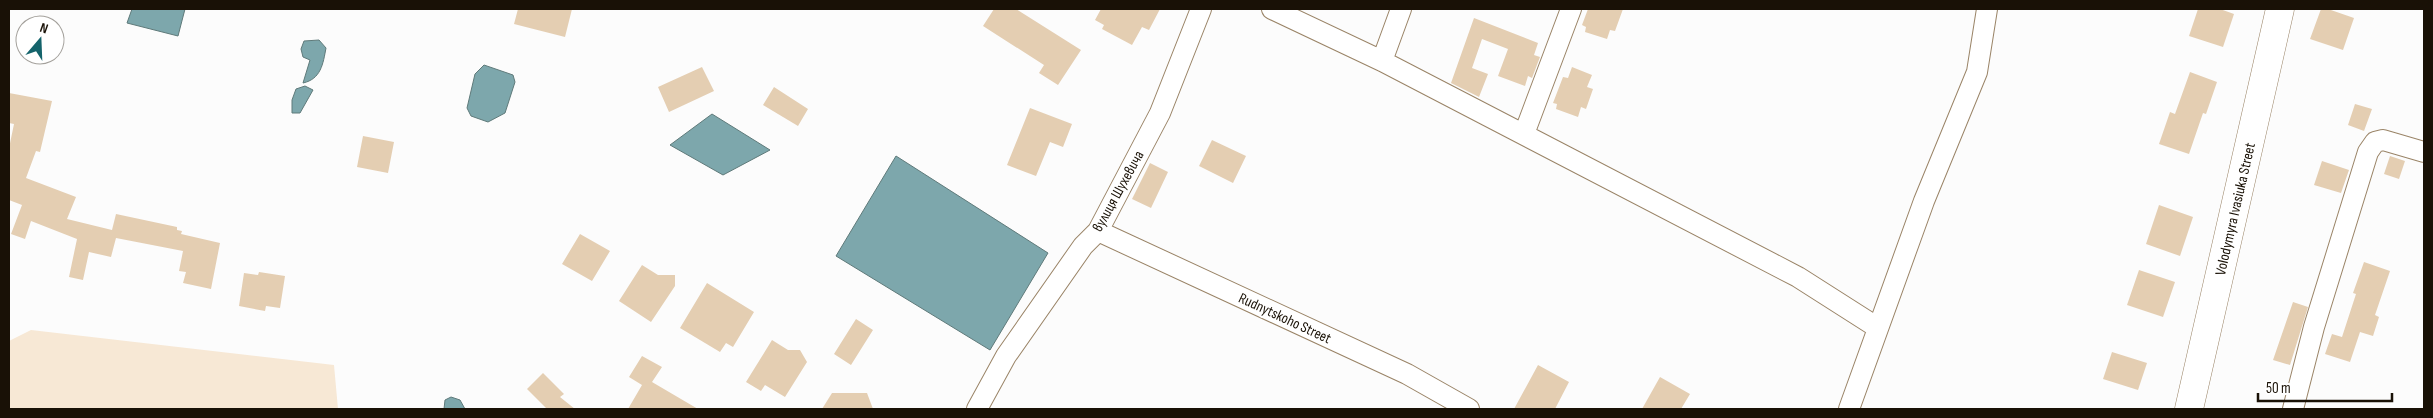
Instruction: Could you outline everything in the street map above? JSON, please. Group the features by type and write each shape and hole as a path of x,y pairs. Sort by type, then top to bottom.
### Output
{"street":[{"name":"вулиця Шухевича","path":"977,409 1006,356 1083,246 1098,231 1160,113 1201,9"},
{"path":"1272,9 1382,61 1798,277 1878,328"},
{"path":"1382,61 1401,9"},
{"path":"1524,134 1570,9"},
{"path":"1849,409 1924,201 1977,72 1987,9"},
{"name":"Volodymyra Ivasiuka Street","path":"2189,409 2280,9"},
{"path":"2293,409 2314,327 2368,152 2375,142 2382,140 2424,152"},
{"name":"Rudnytskoho Street","path":"1098,231 1407,374 1469,409"}],"shaded area":[{"path":"31,330 334,365 338,409 9,409 9,341"}],"water":[{"path":"132,9 185,9 178,36 127,23"},
{"path":"319,40 326,48 322,65 314,78 303,83 310,60 303,57 301,49 304,41"},
{"path":"484,65 513,75 515,82 505,113 488,122 471,116 467,108 475,74"},
{"path":"305,86 313,90 300,113 292,113 292,100 296,89"},
{"path":"712,114 770,150 723,175 670,145"},
{"path":"896,156 1048,253 990,350 836,256"},
{"path":"451,397 460,400 465,409 444,409 445,400"}],"building":[{"path":"518,9 572,9 565,37 514,24"},
{"path":"994,9 1016,9 1081,50 1058,85 1039,73 1044,65 983,26"},
{"path":"1101,9 1160,9 1149,30 1142,27 1132,45 1102,29 1104,25 1095,20"},
{"path":"1588,9 1623,9 1615,31 1610,30 1607,39 1585,32 1586,27 1582,25"},
{"path":"2198,9 2220,9 2234,14 2223,47 2189,36"},
{"path":"2321,9 2328,9 2354,18 2343,50 2310,39"},
{"path":"1474,18 1538,43 1534,55 1540,57 1532,78 1528,76 1525,86 1498,76 1508,49 1482,39 1472,68 1488,74 1479,97 1451,83"},
{"path":"702,67 714,91 669,112 658,87"},
{"path":"1572,67 1592,75 1587,87 1593,89 1586,109 1581,107 1578,117 1556,109 1557,104 1553,103 1563,77 1568,78"},
{"path":"2190,72 2217,82 2206,114 2203,113 2189,154 2159,144 2170,112 2175,114"},
{"path":"774,87 808,109 798,126 763,105"},
{"path":"9,93 52,101 40,152 36,151 26,178 76,197 67,219 112,230 116,214 177,227 177,230 182,231 181,234 220,243 211,289 183,283 186,272 179,271 183,251 116,238 111,257 89,252 83,280 69,277 77,239 31,221 25,239 11,234 22,205 9,200 9,148 14,124 9,123"},
{"path":"2355,104 2372,109 2364,131 2348,125"},
{"path":"1030,108 1072,124 1063,147 1050,142 1036,176 1007,165"},
{"path":"363,136 394,142 388,173 357,167"},
{"path":"1212,140 1246,156 1233,183 1199,166"},
{"path":"2390,156 2405,161 2399,179 2384,174"},
{"path":"2322,161 2349,170 2341,193 2314,185"},
{"path":"1150,163 1168,172 1151,208 1132,199"},
{"path":"2159,205 2193,217 2180,256 2146,244"},
{"path":"580,234 610,251 592,281 562,264"},
{"path":"2364,262 2390,271 2375,315 2379,317 2373,336 2360,332 2350,362 2325,354 2332,334 2342,337 2356,294 2353,293"},
{"path":"642,265 658,275 675,275 675,286 651,322 619,301"},
{"path":"2139,270 2175,282 2163,317 2127,305"},
{"path":"259,272 285,276 280,308 266,306 265,311 239,306 244,273 258,275"},
{"path":"707,283 754,312 733,347 726,343 720,352 680,328"},
{"path":"2293,302 2308,307 2290,365 2273,360"},
{"path":"856,319 873,330 851,365 834,354"},
{"path":"772,340 788,350 800,350 807,362 785,397 765,385 761,391 746,382"},
{"path":"2112,352 2147,363 2138,390 2103,379"},
{"path":"642,356 662,367 652,382 698,409 628,409 642,385 629,377"},
{"path":"1538,365 1569,382 1555,409 1514,409"},
{"path":"543,373 564,394 560,397 575,409 547,409 527,389"},
{"path":"1660,377 1690,394 1681,409 1642,409"},
{"path":"832,393 867,393 873,409 822,409"}]}
